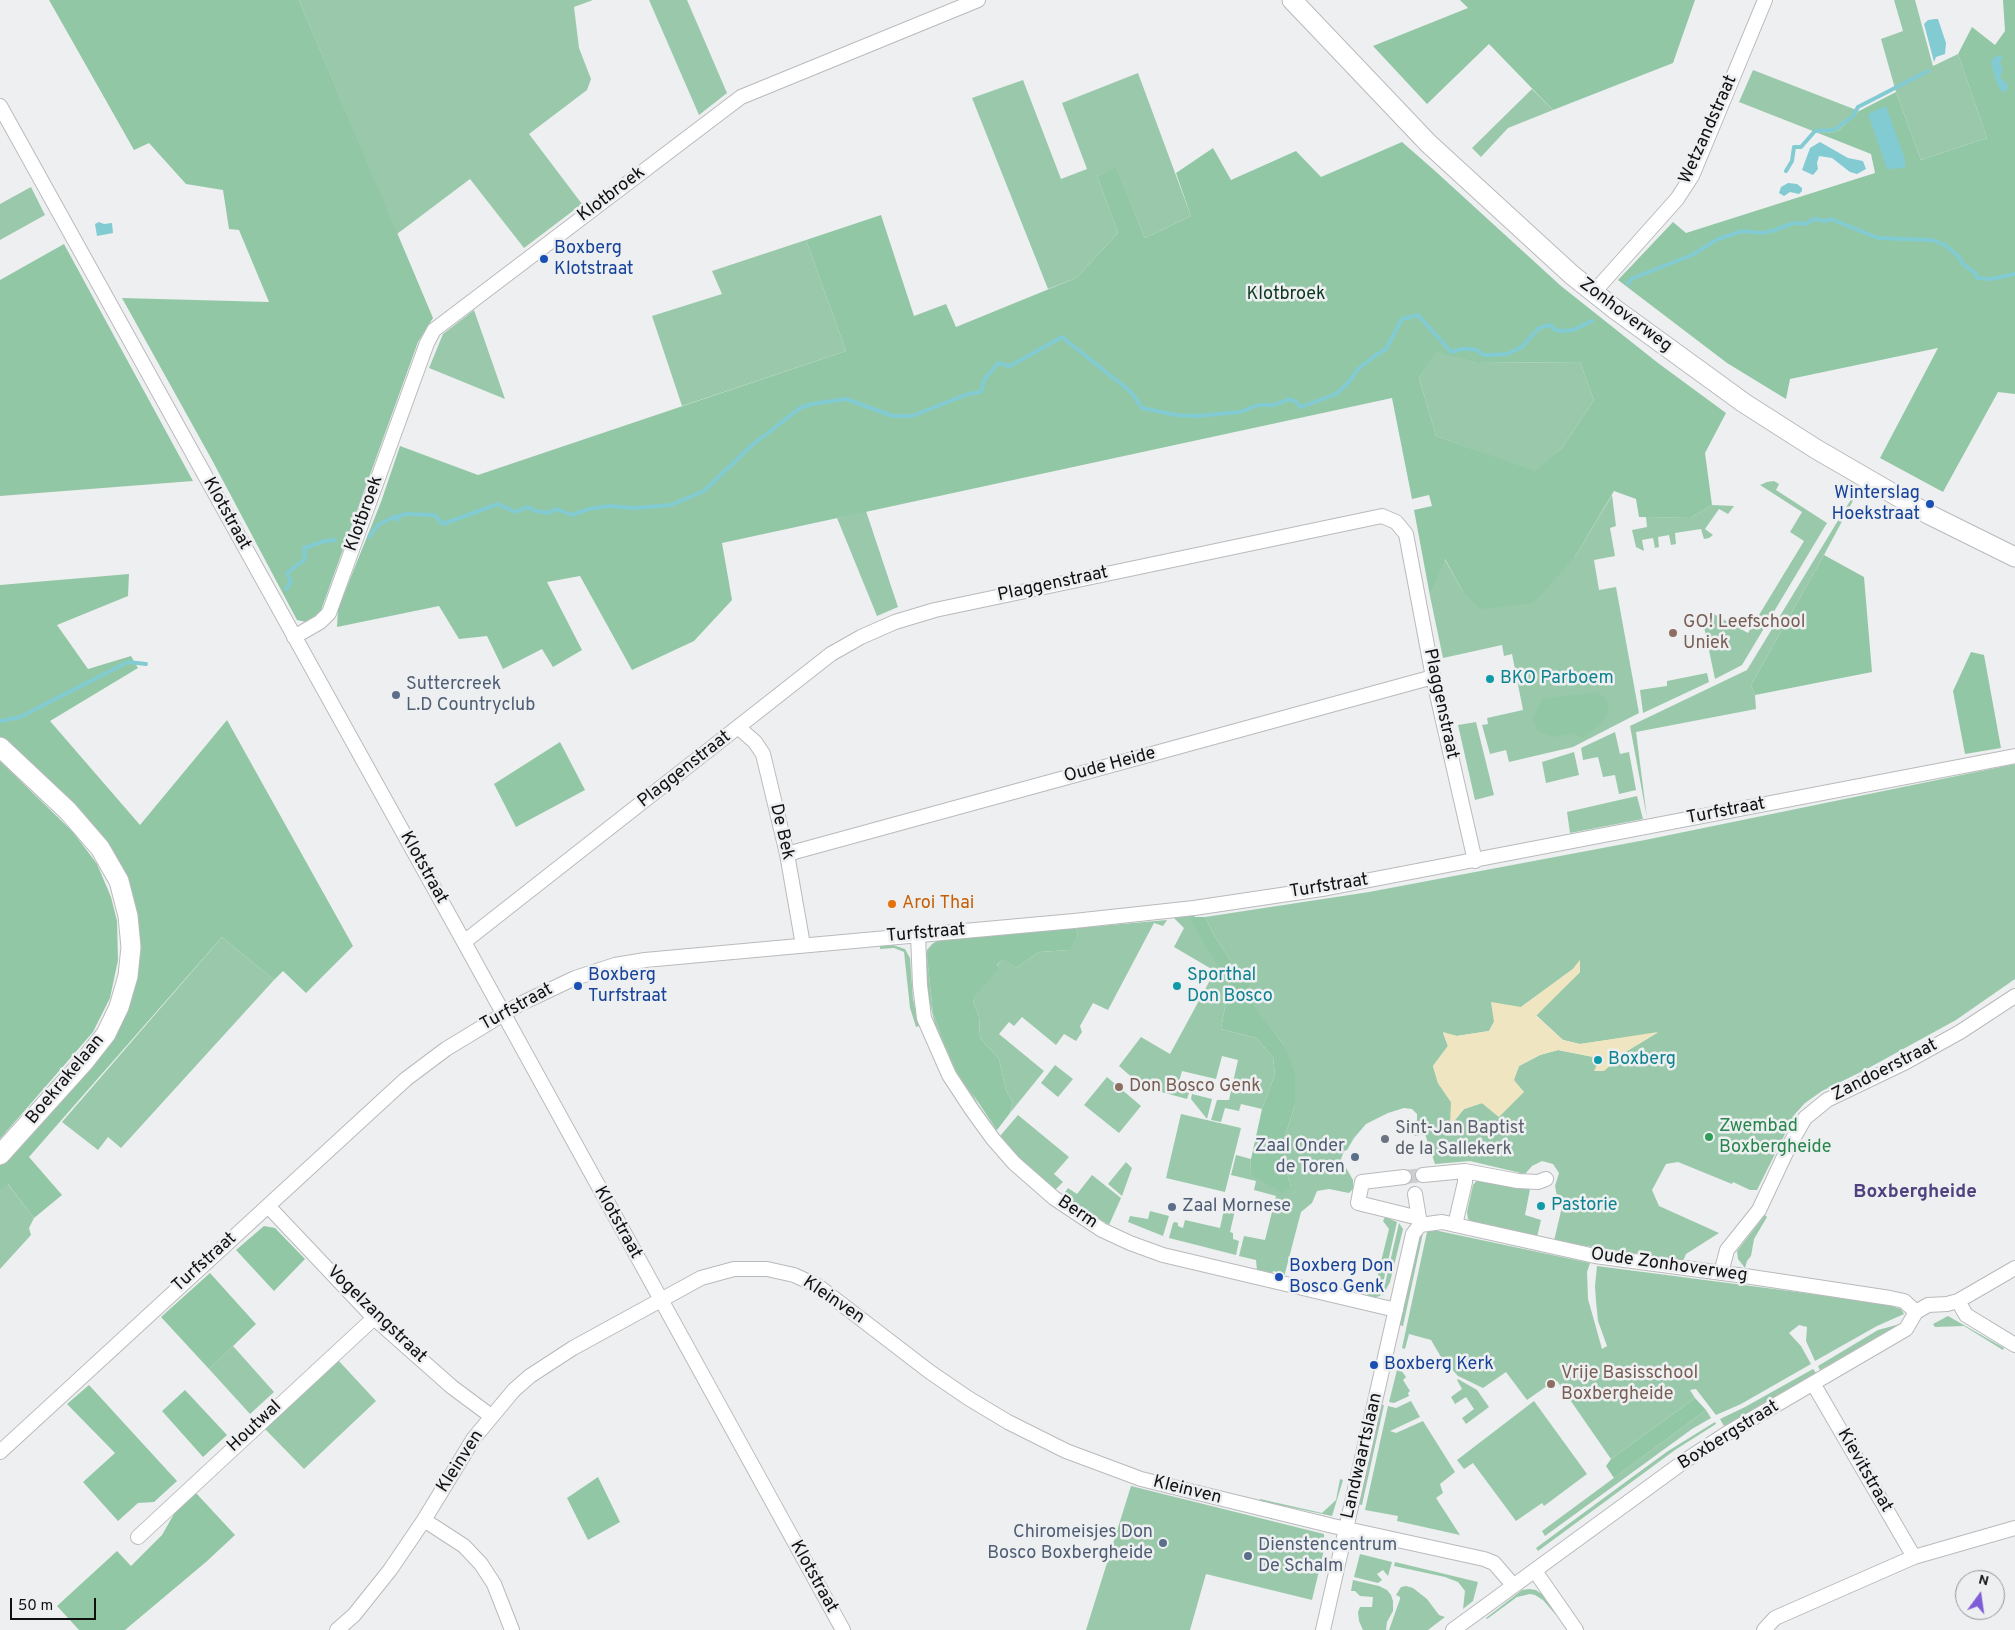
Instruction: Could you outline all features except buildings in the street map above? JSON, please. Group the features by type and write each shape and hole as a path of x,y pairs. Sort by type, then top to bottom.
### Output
{"street":[{"name":"Klotbroek","path":"294,637 320,622 329,613 427,343 434,330 741,97 978,0"},
{"name":"Zonhoverweg","path":"1292,0 1428,143 1512,221 1594,292 1665,347 1744,403 1816,449 1928,514 2015,557"},
{"name":"Wetzandstraat","path":"1594,292 1677,199 1692,176 1765,0"},
{"name":"Klotstraat","path":"0,106 843,1630"},
{"name":"Plaggenstraat","path":"464,942 831,654 861,637 894,622 935,610 1382,516 1396,522 1406,534 1433,677 1475,861"},
{"name":"Oude Heide","path":"786,854 1433,677"},
{"name":"De Bek","path":"739,728 755,742 763,754 786,854 803,945"},
{"name":"Boekrakelaan","path":"0,747 68,811 100,848 119,881 128,916 131,947 126,984 119,1007 106,1034 84,1062 0,1156"},
{"name":"Turfstraat","path":"0,1452 406,1079 446,1049 545,991 575,978 615,965 646,960 1074,921 1194,908 1328,888 2015,756"},
{"name":"Berm","path":"918,934 920,985 924,1018 949,1075 993,1139 1014,1163 1054,1198 1102,1230 1163,1256 1396,1310"},
{"name":"Zandoerstraat","path":"1721,1273 1727,1250 1759,1210 1790,1144 1805,1118 1827,1100 1960,1032 2015,996"},
{"path":"1455,1225 1465,1182 1465,1171"},
{"path":"1423,1175 1465,1171 1518,1181 1538,1182 1546,1179"},
{"name":"Oude Zonhoverweg","path":"1404,1177 1362,1182 1358,1203 1420,1221 1442,1222 1570,1252 1890,1298 1904,1301 1916,1312"},
{"path":"1415,1194 1420,1221"},
{"name":"Vogelzangstraat","path":"268,1206 374,1318 452,1387 491,1416"},
{"name":"Landwaartslaan","path":"1323,1630 1414,1234 1420,1221"},
{"path":"1916,1312 1928,1305 1947,1304 1958,1300 2015,1268"},
{"name":"Kleinven","path":"337,1630 354,1615 390,1570 424,1520 474,1438 514,1390 530,1376 573,1348 660,1300 701,1278 734,1269 767,1269 794,1275 818,1286 930,1372 968,1398 1008,1422 1066,1452 1141,1479 1347,1529 1484,1559 1494,1563 1512,1585"},
{"path":"1958,1300 1966,1316 2015,1345"},
{"name":"Boxbergstraat","path":"1454,1630 1512,1585 1686,1460 1726,1434 1814,1385 1906,1329 1916,1312"},
{"name":"Houtwal","path":"138,1537 374,1318"},
{"name":"Kievitstraat","path":"1814,1385 1914,1557"},
{"path":"424,1520 464,1546 481,1564 494,1584 512,1630"},
{"path":"1764,1630 1775,1618 1914,1557 2015,1528"},
{"path":"1535,1570 1576,1630"}],"green space":[{"path":"49,0 299,0 433,318 418,342 320,613 306,622 297,620 212,460 122,298 269,302 239,230 229,229 223,190 186,184 149,143 134,150"},
{"path":"299,0 593,0 574,7 579,48 591,79 587,90 529,134 582,204 524,248 470,179 397,234"},
{"path":"649,0 687,0 727,93 699,115"},
{"path":"1460,0 1695,0 1673,63 1553,110 1489,44 1427,104 1373,46 1468,8"},
{"path":"1894,0 1915,0 1933,66 1958,54 1987,138 1921,160 1896,92 1881,39 1903,31"},
{"path":"2003,0 2015,0 2015,394 1998,392 1943,492 1880,458 1938,348 1790,379 1786,399 1727,363 1618,280 1673,222 1686,233 1875,173 1871,154 1818,133 1837,132 1859,111 1896,92 1921,160 1987,138 1958,54 1972,27 1995,45 2005,31"},
{"path":"1753,70 1859,111 1837,132 1818,133 1739,102"},
{"path":"1138,73 1191,216 1145,238 1116,168 1097,176 1118,233 1076,278 1048,289 972,98 1023,80 1061,179 1087,169 1062,103"},
{"path":"1532,89 1553,110 1508,128 1481,157 1472,148"},
{"name":"Klotbroek","path":"1402,142 1561,286 1658,363 1726,413 1705,453 1712,505 1690,518 1639,517 1636,499 1614,491 1575,557 1533,603 1480,609 1463,592 1445,559 1430,596 1414,510 1432,506 1429,495 1412,499 1392,398 722,543 732,600 694,641 632,670 580,576 547,582 582,650 553,667 542,649 503,669 487,636 459,639 439,606 337,627 338,609 381,502 400,446 478,475 846,351 806,240 881,215 914,316 946,304 956,327 1076,278 1118,233 1097,176 1116,167 1145,238 1191,216 1176,173 1213,148 1231,180 1296,151 1321,177","holes":["1437,352 1477,363 1580,362 1594,400 1562,448 1535,471 1436,436 1419,378"]},
{"path":"31,187 45,215 0,240 0,204"},
{"path":"806,240 846,351 682,406 652,316 722,294 712,271"},
{"path":"64,244 193,481 0,496 0,280"},
{"path":"474,310 505,399 429,368 443,334"},
{"path":"1437,351 1477,363 1580,362 1594,400 1562,448 1535,472 1436,436 1419,378"},
{"path":"1774,481 1779,484 1776,490 1827,523 1742,665 1715,679 1703,622 1713,621 1712,613 1748,633 1804,541 1790,532 1802,512 1760,485"},
{"path":"1612,495 1616,526 1610,528 1615,556 1594,560 1599,590 1616,587 1639,713 1573,747 1509,762 1506,750 1490,754 1482,725 1488,724 1487,718 1523,710 1512,654 1504,656 1502,645 1443,658 1430,596 1444,558 1463,592 1575,557"},
{"path":"1853,496 1855,497 1824,555 1751,685 1755,695 1756,709 1636,732 1647,818 1630,726 1747,670"},
{"path":"1712,505 1734,506 1728,514 1719,509 1705,529 1713,535 1709,538 1704,539 1701,529 1675,533 1676,544 1671,545 1669,535 1658,537 1659,547 1655,548 1653,538 1642,540 1644,551 1636,547 1632,530 1647,527 1646,517 1690,518"},
{"path":"866,511 898,607 877,616 837,518"},
{"path":"1824,555 1864,577 1872,672 1755,695 1751,685"},
{"path":"129,574 128,596 57,625 88,669 131,656 138,668 50,721 140,825 227,720 353,946 306,993 283,971 274,980 222,937 29,1157 62,1195 34,1218 8,1184 0,1191 0,1165 97,1057 135,940 96,833 0,737 0,585"},
{"path":"1971,652 1984,655 2001,748 1965,754 1953,691"},
{"path":"1707,673 1709,682 1643,713 1640,690 1667,686 1667,681"},
{"path":"1597,692 1607,700 1609,712 1599,726 1582,738 1573,733 1554,737 1537,730 1533,717 1542,699"},
{"path":"1476,722 1494,795 1475,800 1458,725"},
{"path":"1615,732 1620,754 1629,752 1636,790 1619,794 1615,775 1603,777 1598,757 1583,760 1581,748"},
{"path":"560,742 585,790 516,827 494,784"},
{"path":"1574,752 1579,775 1546,783 1542,762"},
{"path":"0,761 73,832 97,864 111,897 117,921 118,960 110,998 93,1032 0,1139"},
{"path":"2015,764 2015,979 1956,1020 1865,1070 1822,1091 1805,1103 1795,1114 1757,1190 1750,1190 1733,1182 1732,1184 1678,1162 1666,1164 1652,1190 1659,1206 1719,1233 1686,1254 1683,1261 1554,1241 1564,1198 1557,1196 1555,1186 1559,1173 1553,1164 1542,1161 1532,1166 1525,1174 1470,1161 1435,1164 1425,1134 1415,1136 1411,1128 1417,1120 1417,1114 1412,1109 1404,1108 1388,1113 1366,1124 1347,1150 1344,1151 1341,1159 1353,1180 1353,1189 1349,1193 1329,1189 1317,1191 1312,1203 1301,1212 1284,1277 1279,1276 1280,1273 1273,1271 1272,1275 1257,1271 1256,1260 1239,1256 1244,1236 1265,1240 1276,1196 1254,1190 1256,1181 1231,1175 1236,1155 1251,1159 1250,1174 1291,1187 1284,1164 1284,1139 1295,1105 1284,1045 1243,993 1255,981 1233,964 1215,937 1205,917 1369,892 1645,840","holes":["1580,960 1580,972 1536,1015 1563,1040 1580,1044 1657,1033 1627,1051 1604,1070 1594,1057 1558,1050 1540,1055 1519,1066 1499,1117 1482,1103 1464,1109 1451,1125 1451,1102 1438,1083 1433,1066 1448,1046 1443,1033 1457,1036 1489,1031 1494,1022 1521,1007 1573,969"]},
{"path":"1637,796 1643,819 1570,833 1567,812"},
{"path":"1194,915 1195,917 1191,917 1229,984 1221,1029 1256,1038 1273,1057 1275,1074 1262,1109 1241,1104 1239,1111 1225,1108 1221,1122 1211,1120 1217,1100 1229,1100 1238,1060 1222,1056 1216,1079 1182,1071 1177,1089 1189,1093 1187,1099 1143,1087 1119,1066 1141,1037 1170,1054 1215,971 1174,947 1184,928 1173,917"},
{"path":"1191,917 1205,917 1215,937 1233,964 1255,981 1244,993 1284,1045 1295,1075 1295,1105 1284,1139 1284,1164 1291,1187 1283,1193 1250,1174 1251,1159 1262,1109 1275,1074 1273,1057 1256,1038 1221,1029 1229,984 1191,921"},
{"path":"1167,920 1163,926 1154,923 1108,1010 1093,1003 1080,1026 1082,1032 1076,1041 1064,1034 1056,1045 1022,1017 1014,1026 1009,1022 999,1034 1044,1071 1010,1113 1013,1102 1006,1091 999,1059 980,1038 979,1016 973,1002 975,995 998,968 997,966 1003,958 1016,968 1039,952 1069,950 1078,935 1076,928"},
{"path":"1076,928 1078,935 1070,950 1039,952 1016,968 1003,959 997,965 999,968 975,996 973,1002 979,1016 980,1038 999,1059 1006,1091 1013,1102 1010,1113 997,1130 959,1074 940,1032 933,1013 927,956 932,947 940,941"},
{"path":"1027,931 1027,933 939,942 927,956 933,1013 940,1032 978,1104 996,1131 958,1076 937,1033 928,995 925,959 927,950 938,940"},
{"path":"222,937 274,980 121,1148 108,1137 98,1150 62,1122"},
{"path":"893,945 905,949 910,958 913,999 919,1026 916,1027 910,1008 904,952 894,948 880,949 880,946"},
{"path":"1055,1065 1073,1079 1058,1097 1041,1083"},
{"path":"1107,1077 1141,1106 1119,1133 1084,1105"},
{"path":"1192,1094 1212,1099 1207,1119 1191,1099"},
{"path":"1181,1114 1241,1128 1225,1192 1166,1178"},
{"path":"1018,1115 1069,1157 1054,1174 1063,1182 1055,1190 1018,1157 1000,1136"},
{"path":"1126,1162 1132,1168 1122,1196 1108,1184"},
{"path":"1092,1175 1121,1198 1109,1225 1063,1195 1068,1188 1077,1194"},
{"path":"1478,1179 1530,1189 1525,1215 1541,1220 1537,1237 1473,1222 1468,1219 1467,1212 1473,1185"},
{"path":"7,1183 34,1218 29,1228 31,1235 0,1269 0,1191"},
{"path":"1226,1200 1229,1204 1236,1206 1230,1232 1233,1233 1233,1239 1239,1241 1236,1255 1169,1238 1173,1223 1178,1223 1178,1226 1183,1228 1185,1220 1220,1228"},
{"path":"1150,1211 1169,1216 1163,1236 1128,1222 1130,1216 1148,1219"},
{"path":"1765,1215 1767,1217 1754,1239 1751,1256 1745,1268 1738,1259 1737,1251"},
{"path":"1385,1217 1397,1222 1380,1296 1373,1298 1367,1295 1367,1292 1375,1286 1389,1229 1383,1221"},
{"path":"1399,1223 1403,1229 1390,1282 1382,1297"},
{"path":"264,1226 275,1228 305,1259 274,1291 236,1250"},
{"path":"1434,1230 1590,1263 1587,1272 1588,1299 1602,1349 1607,1346 1598,1321 1595,1286 1597,1266 1882,1303 1901,1309 1904,1314 1877,1326 1815,1361 1806,1341 1807,1327 1799,1325 1789,1333 1801,1346 1811,1364 1741,1404 1716,1415 1696,1389 1690,1390 1695,1398 1611,1459 1557,1381 1554,1381 1527,1400 1506,1372 1483,1388 1458,1376 1441,1357 1431,1340 1409,1334 1405,1349 1402,1348 1427,1232"},
{"path":"1423,1233 1403,1326 1399,1325 1418,1240"},
{"path":"210,1273 256,1324 209,1369 161,1317"},
{"path":"1948,1316 2004,1348 2003,1350 1964,1326 1935,1327 1933,1324"},
{"path":"1900,1324 1820,1370 1818,1366 1878,1330"},
{"path":"233,1346 274,1392 250,1414 209,1369"},
{"path":"338,1360 376,1401 304,1469 265,1429"},
{"path":"1398,1366 1406,1377 1403,1380 1410,1391 1408,1393 1409,1396 1394,1403 1389,1402"},
{"path":"1813,1369 1816,1373 1724,1426 1720,1419"},
{"path":"1458,1379 1477,1390 1489,1407 1466,1424 1462,1418 1474,1409 1466,1397 1455,1404 1451,1397 1462,1389"},
{"path":"89,1385 177,1481 154,1502 138,1503 118,1521 83,1482 115,1453 67,1404"},
{"path":"185,1390 227,1435 203,1457 162,1411"},
{"path":"1695,1398 1706,1410 1614,1478 1606,1466 1611,1459"},
{"path":"1411,1401 1420,1417 1390,1431 1396,1433 1423,1421 1455,1472 1440,1484 1443,1493 1436,1498 1460,1535 1397,1521 1398,1516 1365,1510 1388,1406 1396,1408"},
{"path":"1534,1401 1587,1474 1544,1506 1542,1503 1516,1521 1473,1463 1464,1469 1457,1460"},
{"path":"1381,1405 1384,1405 1362,1505 1358,1504"},
{"path":"1706,1410 1711,1418 1692,1429 1545,1536 1542,1531"},
{"path":"1715,1422 1716,1424 1675,1450 1538,1551 1536,1548 1668,1451"},
{"path":"598,1477 620,1522 588,1540 567,1498"},
{"path":"1340,1479 1343,1480 1332,1516 1260,1501 1260,1499 1322,1513 1336,1500"},
{"path":"1131,1486 1324,1534 1324,1550 1312,1600 1206,1574 1190,1630 1086,1630"},
{"path":"196,1493 235,1535 125,1630 79,1630 57,1606 117,1551 131,1566 162,1535 178,1507"},
{"path":"1360,1554 1392,1562 1388,1576 1383,1570 1377,1574 1382,1580 1378,1583 1354,1577"},
{"path":"1395,1562 1478,1582 1473,1601 1463,1609 1465,1591 1458,1582 1445,1577 1394,1566"},
{"path":"1353,1580 1379,1586 1387,1590 1391,1595 1393,1611 1387,1622 1386,1630 1363,1630 1358,1612 1360,1607 1372,1607 1373,1597 1360,1596 1355,1591 1351,1591"},
{"path":"1401,1587 1413,1588 1427,1599 1439,1615 1445,1617 1428,1630 1389,1630 1400,1599 1396,1595"},
{"path":"1522,1590 1536,1590 1543,1595 1556,1613 1543,1600 1530,1594 1517,1597 1486,1618"}],"sand":[{"path":"1580,960 1580,972 1536,1016 1563,1040 1580,1044 1658,1032 1627,1051 1604,1071 1594,1071 1598,1062 1593,1057 1558,1050 1540,1055 1519,1066 1514,1080 1524,1092 1499,1117 1482,1103 1464,1109 1450,1125 1451,1102 1438,1083 1433,1066 1448,1046 1443,1032 1457,1036 1489,1031 1494,1022 1491,1002 1521,1007 1573,969"}],"water":[{"path":"1938,19 1946,43 1945,54 1936,57 1934,62 1924,24 1928,20"},
{"path":"1999,55 2002,56 2000,63 2003,69 2000,77 2008,85 2007,90 2004,92 2001,91 1997,84 1991,63 1992,59"},
{"path":"1886,106 1905,159 1905,168 1887,169 1868,114"},
{"path":"1820,142 1848,158 1863,161 1866,169 1857,174 1850,172 1832,158 1819,156 1818,169 1813,175 1802,170 1810,148"},
{"path":"1788,183 1797,184 1802,188 1802,191 1799,194 1790,192 1784,196 1779,193 1781,187"},
{"path":"99,222 104,224 112,223 113,233 97,236 95,224"}],"waterway":[{"path":"1786,171 1792,161 1794,147 1801,147 1815,131 1834,130 1853,116 1858,107 1928,71"},
{"path":"1628,284 1631,279 1692,255 1718,239 1743,231 1761,233 1794,223 1806,224 1814,219 1825,221 1831,219 1878,238 1932,240 1945,245 1958,256 1963,264 1975,273 1977,278 1991,279 2015,274"},
{"path":"369,537 378,525 396,516 397,520 401,515 407,514 434,515 443,524 498,504 515,512 528,507 535,511 549,513 556,509 572,515 589,509 609,506 634,508 671,505 704,491 751,446 800,408 812,404 846,399 893,416 912,416 968,394 981,392 984,380 998,363 1010,366 1062,337 1131,392 1142,408 1176,415 1197,416 1240,412 1258,405 1274,405 1290,399 1301,407 1336,394 1348,383 1358,369 1386,349 1402,319 1418,315 1451,352 1470,349 1477,350 1483,355 1507,354 1522,347 1539,328 1551,325 1555,330 1573,330 1592,321"},
{"path":"286,589 291,582 287,573 305,559 304,548 325,541 335,540"},
{"path":"1,721 20,717 128,662 146,664"}],"tunnel":[{"path":"1404,1177 1423,1175"}],"place":[{"name":"Boxberg Klotstraat","path":"544,259"},
{"name":"Winterslag Hoekstraat","path":"1930,504"},
{"name":"GO! Leefschool Uniek","path":"1673,633"},
{"name":"BKO Parboem","path":"1490,679"},
{"name":"Suttercreek L.D Countryclub","path":"396,695"},
{"name":"Aroi Thai","path":"892,904"},
{"name":"Boxberg Turfstraat","path":"578,986"},
{"name":"Sporthal Don Bosco","path":"1177,986"},
{"name":"Boxberg","path":"1598,1060"},
{"name":"Don Bosco Genk","path":"1119,1087"},
{"name":"Zwembad Boxbergheide","path":"1709,1137"},
{"name":"Sint-Jan Baptist de la Sallekerk","path":"1385,1139"},
{"name":"Zaal Onder de Toren","path":"1355,1157"},
{"name":"Pastorie","path":"1541,1206"},
{"name":"Zaal Mornese","path":"1172,1207"},
{"name":"Boxberg Don Bosco Genk","path":"1279,1277"},
{"name":"Boxberg Kerk","path":"1374,1365"},
{"name":"Vrije Basisschool Boxbergheide","path":"1551,1384"},
{"name":"Chiromeisjes Don Bosco Boxbergheide","path":"1163,1543"},
{"name":"Dienstencentrum De Schalm","path":"1248,1556"}],"district":[{"name":"Boxbergheide","path":"1915,1193"}]}
